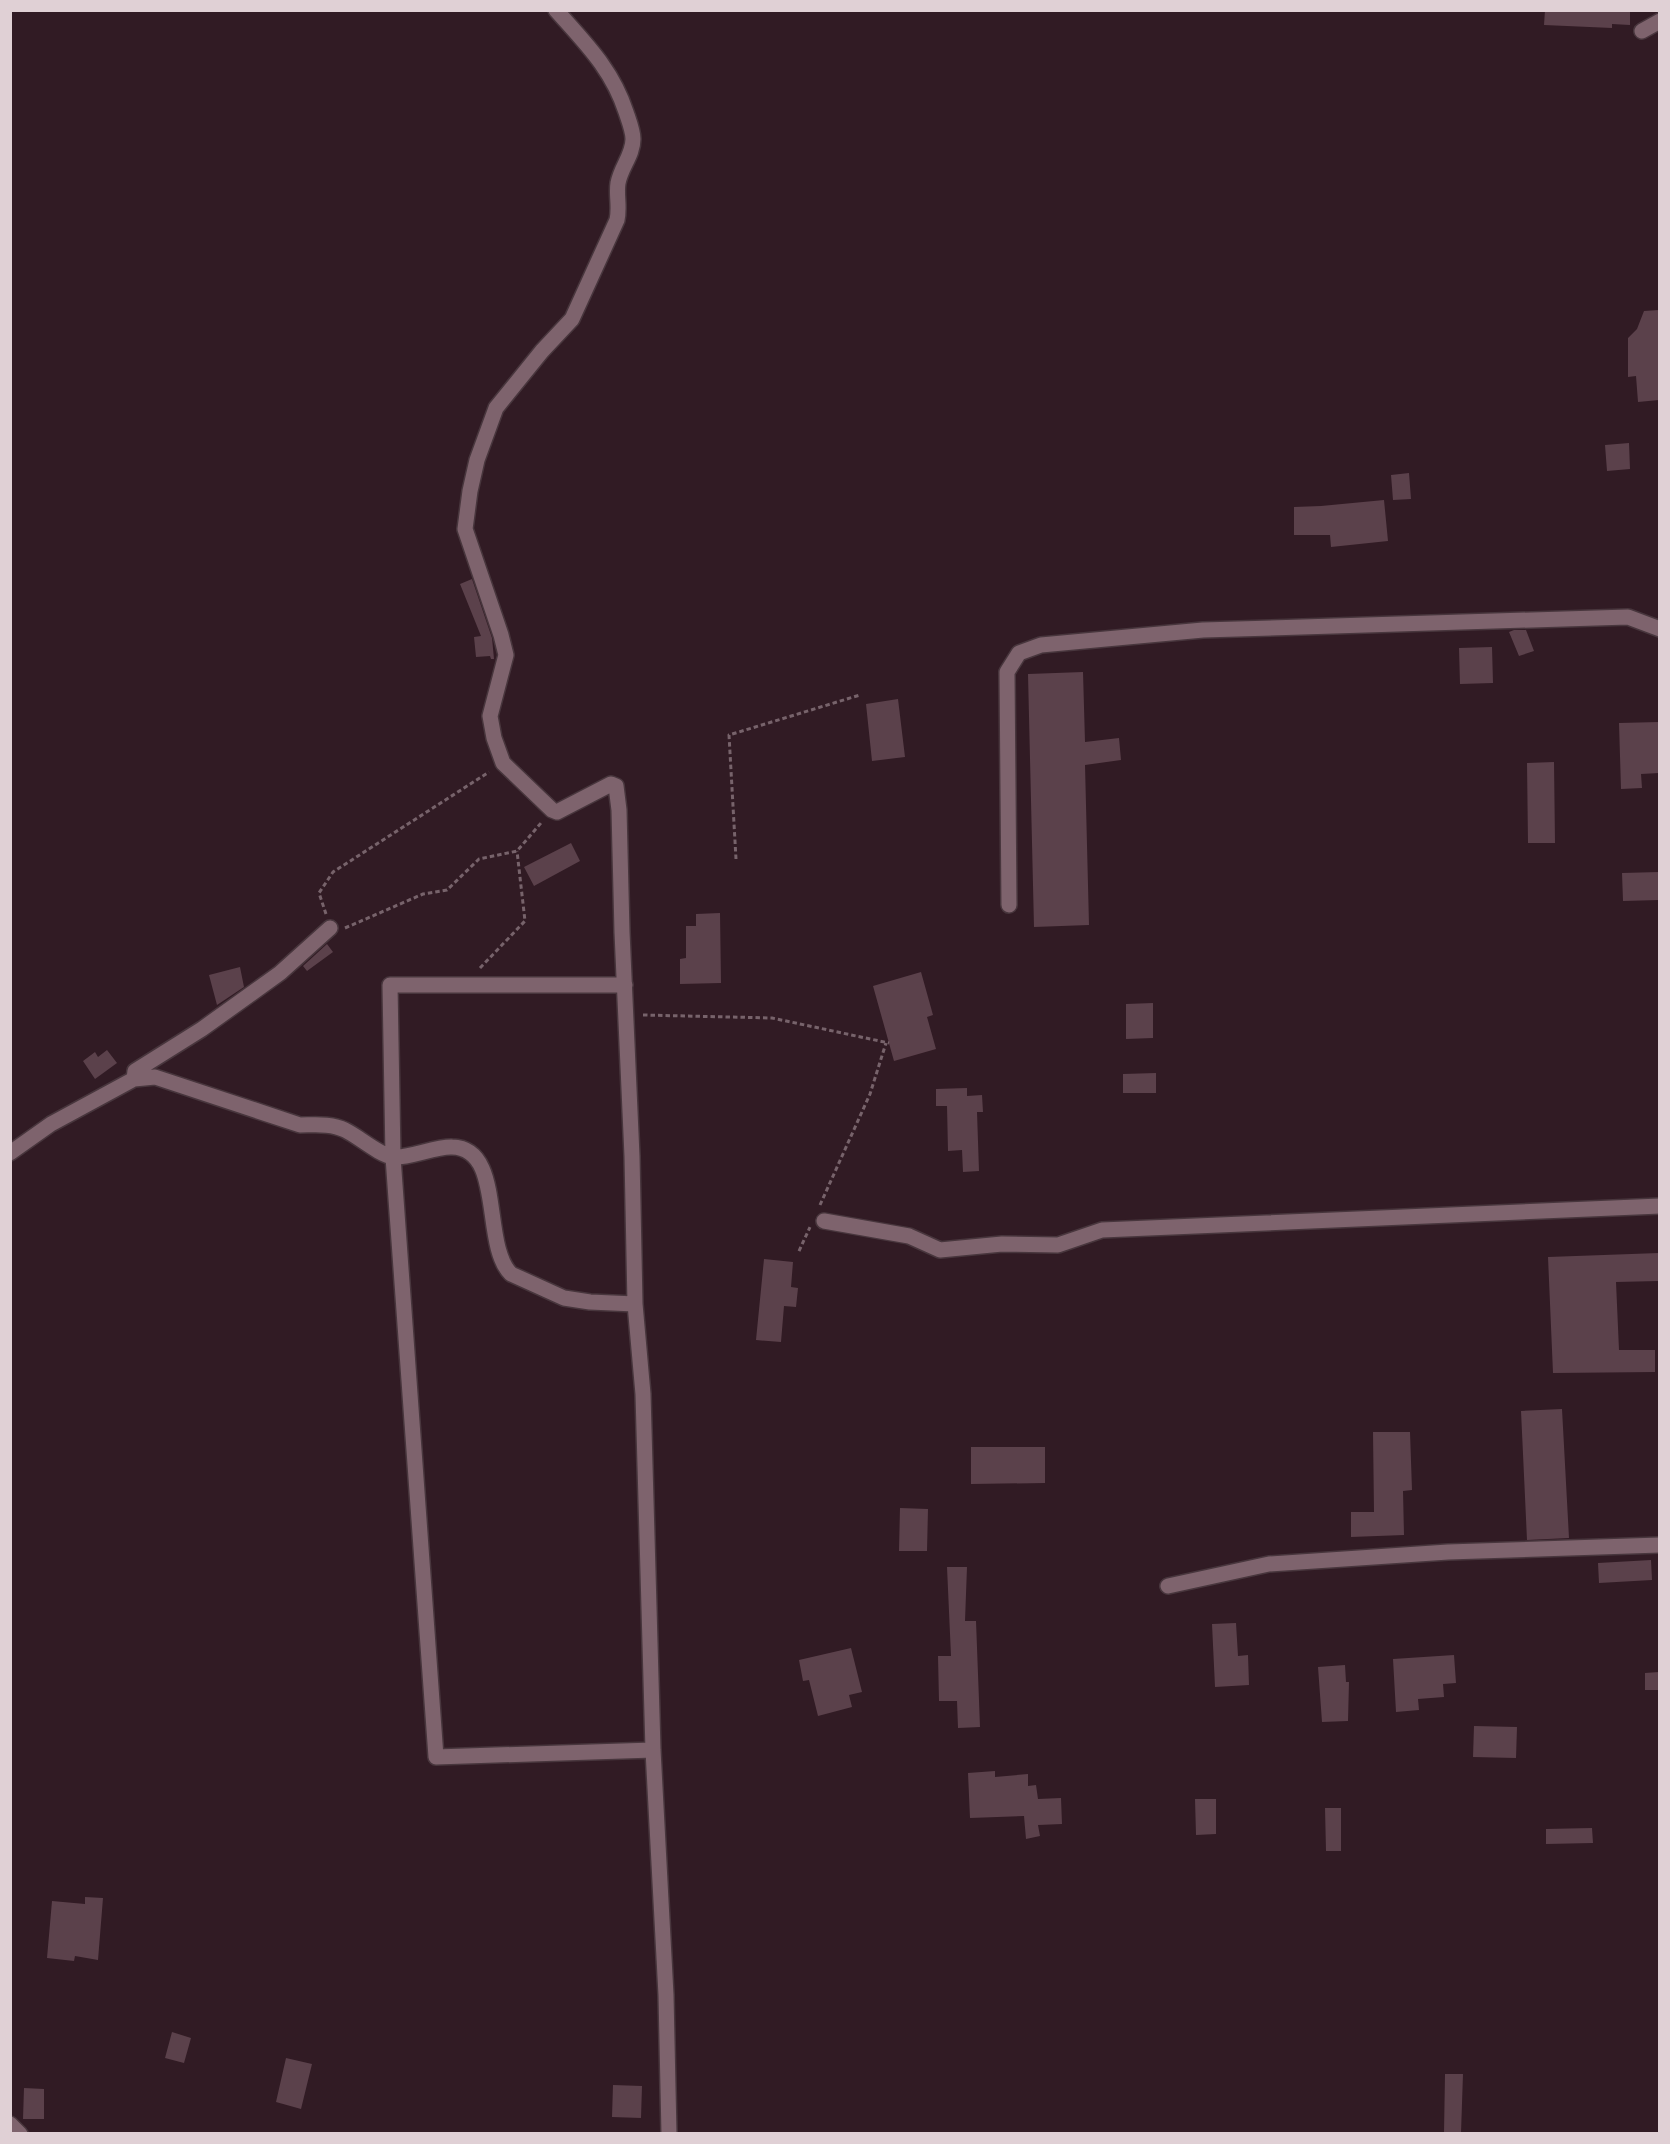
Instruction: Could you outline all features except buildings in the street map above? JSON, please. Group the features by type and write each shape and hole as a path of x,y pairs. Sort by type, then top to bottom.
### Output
{"street":[{"path":"556,10 598,57 619,90 633,138 631,153 623,166 618,184 618,220 572,319 542,351 496,408 477,460 465,529 506,655 490,716 494,738 503,763 552,810 557,812 611,784 616,786 619,810 632,1156 635,1304 643,1394 653,1750 666,1995 669,2133"},
{"path":"1642,31 1659,21"},
{"path":"1009,905 1007,672 1019,653 1041,645 1203,630 1628,617 1659,629"},
{"path":"134,1079 135,1071 202,1029 280,973 330,928"},
{"path":"625,985 390,985 393,1157 436,1757 653,1750"},
{"path":"10,1153 51,1124 134,1079 155,1077 300,1125 324,1125 345,1129 393,1157 452,1147 473,1154 481,1163 490,1197 496,1244 505,1268 511,1274 564,1298 635,1304"},
{"path":"818,1217 909,1236 940,1250 1002,1244 1058,1245 1102,1230 1659,1206"},
{"path":"1168,1586 1269,1564 1448,1552 1659,1545"},
{"path":"10,2124 20,2133"}],"path":[{"path":"736,859 729,735 860,696"},
{"path":"503,763 333,872 319,892 332,933 423,894 447,891 479,859 517,851 552,810"},
{"path":"464,984 525,921 517,851"},
{"path":"626,1014 772,1018 887,1043 870,1094 818,1217 799,1251"}]}
